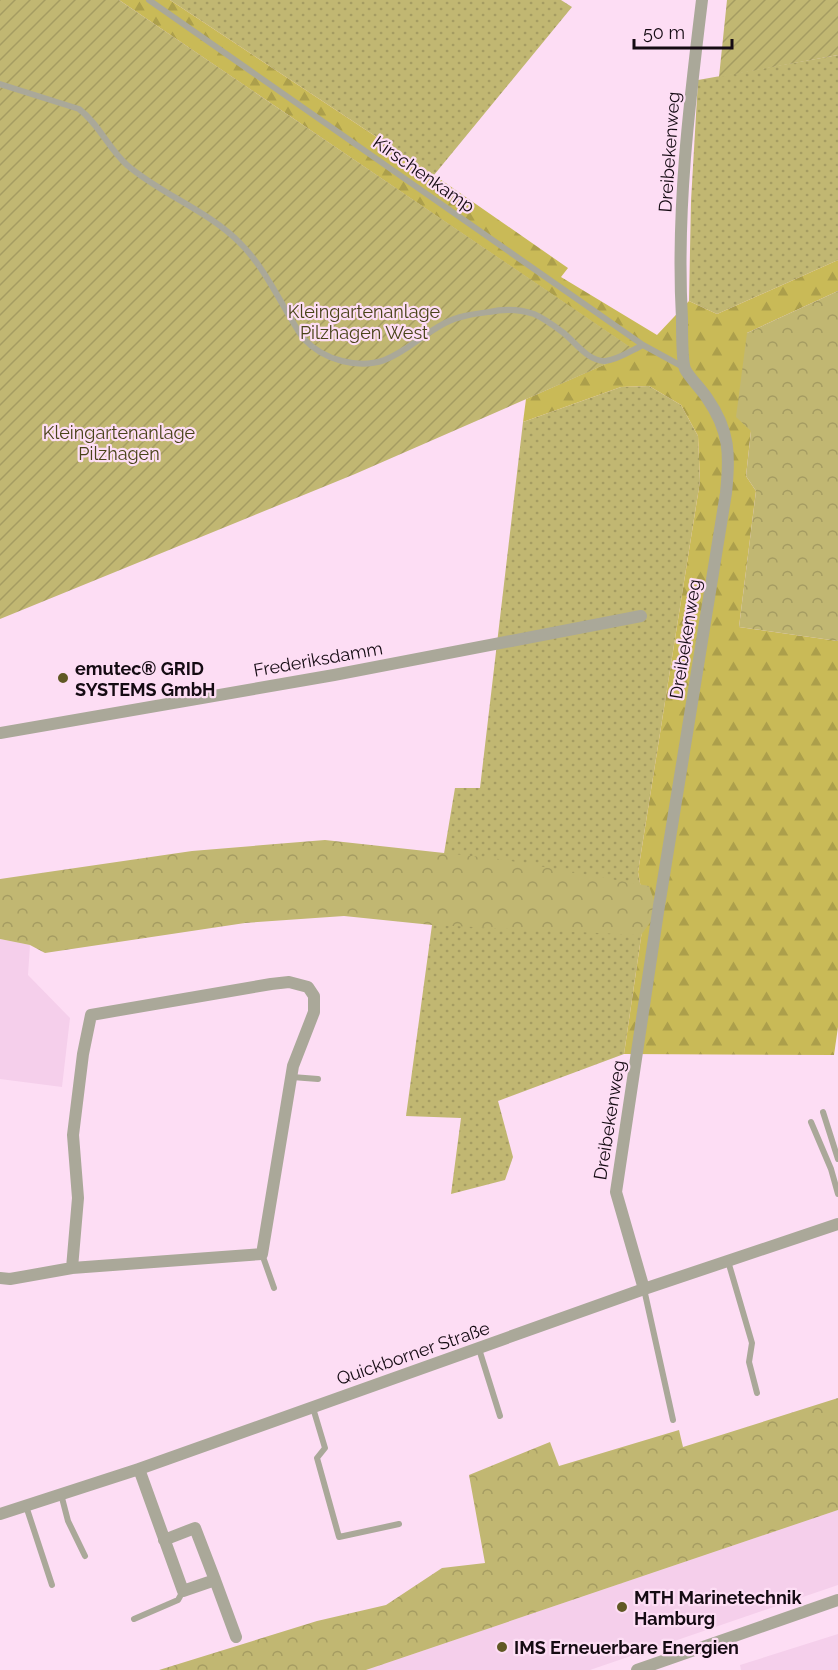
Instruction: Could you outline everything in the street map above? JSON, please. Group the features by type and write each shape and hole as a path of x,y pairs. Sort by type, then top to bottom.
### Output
{"street":[{"name":"Dreibekenweg","path":"644,1289 616,1192 658,912 725,505 729,459 727,443 713,406 685,368 679,272 687,126 702,0"},
{"name":"Frederiksdamm","path":"0,733 334,675 641,616"},
{"path":"0,1278 10,1279 72,1268 262,1254 292,1077 297,1054 314,1011 314,996 308,987 289,982 271,984 91,1015 83,1053 73,1135 78,1198 72,1268"},
{"name":"Quickborner Straße","path":"0,1514 139,1469 644,1289 838,1224"},
{"path":"139,1469 183,1591 215,1580"},
{"path":"164,1540 195,1528 236,1637"},
{"path":"637,1670 838,1600"}],"lane":[{"name":"Kirschenkamp","path":"149,0 643,345 685,368"},
{"path":"0,84 80,109 128,166 154,185 207,216 230,234 257,263 303,338 310,346 326,356 353,363 374,363 403,351 434,329 452,320 503,310 536,315 600,361 608,361 643,345"},
{"path":"292,1077 318,1079"},
{"path":"823,1112 838,1159"},
{"path":"811,1122 831,1169 838,1194"},
{"path":"262,1254 274,1288"},
{"path":"728,1261 752,1343 749,1362 757,1393"},
{"path":"644,1289 673,1420"},
{"path":"479,1349 500,1416"},
{"path":"313,1408 325,1448 317,1458 339,1537 399,1524"},
{"path":"61,1494 68,1521 85,1556"},
{"path":"26,1505 52,1585"},
{"path":"134,1619 178,1600 183,1591"}],"shaded area":[{"path":"0,939 30,945 28,975 70,1018 62,1087 0,1079"},
{"path":"838,1510 838,1585 590,1670 366,1670"},
{"path":"838,1634 838,1670 741,1670 740,1665"}],"green space":[{"name":"Kleingartenanlage Pilzhagen West","path":"0,0 119,0 636,351 355,474 0,619"},
{"path":"119,0 170,0 434,175 568,268 561,277 657,335 689,301 717,314 838,260 838,291 747,333 751,431 746,476 756,491 739,627 838,641 838,1027 834,1055 624,1054 645,910 638,872 700,481 698,436 681,405 649,386 621,387 523,422 526,399 635,351"},
{"path":"170,0 561,0 572,7 434,175"},
{"path":"727,0 838,0 838,55 719,77"},
{"path":"838,55 838,260 717,314 689,301 691,201 698,80"},
{"path":"838,291 838,641 739,627 756,491 746,476 751,431 736,417 747,333"},
{"path":"649,386 681,405 698,436 700,481 638,872 645,910 624,1054 498,1101 513,1157 505,1180 451,1194 461,1118 406,1116 432,925 455,788 480,788 523,422 621,387"},
{"path":"325,840 499,859 649,886 658,912 641,935 432,925 344,916 245,923 45,953 30,945 0,939 0,879 192,851"},
{"path":"838,1398 838,1510 366,1670 159,1670 317,1621 386,1605 442,1568 485,1563 469,1475 550,1442 559,1466 679,1430 683,1447"}],"place":[{"name":"emutec® GRID SYSTEMS GmbH","path":"63,678"},
{"name":"MTH Marinetechnik Hamburg","path":"622,1607"},
{"name":"IMS Erneuerbare Energien","path":"502,1647"}],"park label":[{"name":"Kleingartenanlage Pilzhagen","path":"119,442"}]}
